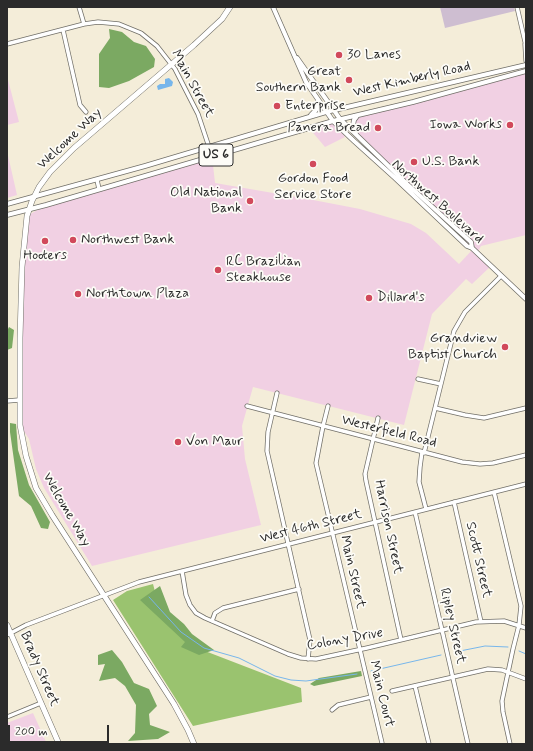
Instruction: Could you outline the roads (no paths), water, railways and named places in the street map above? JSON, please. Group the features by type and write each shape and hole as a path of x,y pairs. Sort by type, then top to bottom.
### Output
{"highway":[{"name":"Welcome Way","path":"194,744 174,704 36,488 29,468 20,426 19,400 22,266 25,234 30,209 34,197 44,179 59,162 217,24 229,9 233,7"},
{"name":"Brady Street","path":"7,625 9,634 59,744"}],"main road":[{"path":"273,7 300,69 317,99 333,121"},
{"path":"292,51 340,119"},
{"name":"West Kimberly Road","path":"97,180 333,110 526,65"},
{"name":"West Kimberly Road","path":"99,189 340,119 414,102 526,72"},
{"path":"304,119 312,115 316,110 318,104 317,99"},
{"path":"358,138 353,127 353,123 356,117 360,114"},
{"name":"Northwest Boulevard","path":"340,119 358,138 470,242 472,248"},
{"name":"Northwest Boulevard","path":"333,121 358,146 395,178 467,246 472,248 526,299"},
{"name":"US 6","path":"7,204 97,180"},
{"name":"US 6","path":"7,215 99,189"}],"street":[{"path":"79,7 84,24"},
{"path":"516,7 526,46"},
{"name":"Main Street","path":"7,44 84,24 106,22 124,26 141,33 157,46 172,64 198,114 212,156"},
{"path":"63,30 80,105 86,112"},
{"path":"524,39 526,61"},
{"path":"97,180 99,189"},
{"path":"426,509 419,482 420,467 452,337 461,318 501,276"},
{"path":"418,379 441,384"},
{"path":"277,393 268,432 267,451 310,640 308,659"},
{"path":"7,401 19,400"},
{"name":"Westerfield Road","path":"247,406 462,462 480,464 493,463 526,455"},
{"name":"Main Street","path":"328,406 316,464 359,650"},
{"path":"435,408 465,416 484,418 526,408"},
{"name":"Harrison Street","path":"378,418 365,474 401,640"},
{"name":"West 46th Street","path":"9,634 26,625 139,582 526,484"},
{"path":"494,492 521,606 519,625 502,700 510,744"},
{"name":"Scott Street","path":"454,502 481,622"},
{"name":"Ripley Street","path":"415,512 468,744"},
{"name":"Colony Drive","path":"182,571 186,595 190,605 196,613 288,654 308,659 359,650 481,622 504,622 526,628"},
{"path":"212,621 215,613 223,608 299,589"},
{"name":"Main Court","path":"359,650 382,743"},
{"path":"392,691 488,669 502,670 526,679"},
{"path":"415,686 429,744"},
{"path":"332,710 338,705 371,697"},
{"path":"7,717 41,703"}],"water":[{"path":"169,78 173,82 172,86 158,90 157,86 160,84 165,84 165,79"}],"waterway":[{"path":"149,597 181,632 204,648 239,658 275,676 291,680 306,681 357,674"},
{"path":"455,652 485,646 508,647"},
{"path":"519,651 526,654"},
{"path":"371,671 441,655"}],"place":[{"name":"30 Lanes","path":"339,55"},
{"name":"Great Southern Bank","path":"349,80"},
{"name":"Enterprise","path":"277,106"},
{"name":"Iowa Works","path":"510,125"},
{"name":"Panera Bread","path":"378,128"},
{"name":"U.S. Bank","path":"414,162"},
{"name":"Gordon Food Service Store","path":"313,164"},
{"name":"Old National Bank","path":"250,201"},
{"name":"Northwest Bank","path":"73,240"},
{"name":"Hooters","path":"45,241"},
{"name":"RC Brazilian Steakhouse","path":"218,270"},
{"name":"Northtown Plaza","path":"78,294"},
{"name":"Dillard's","path":"369,298"},
{"name":"Grandview Baptist Church","path":"505,347"},
{"name":"Von Maur","path":"178,442"}]}
